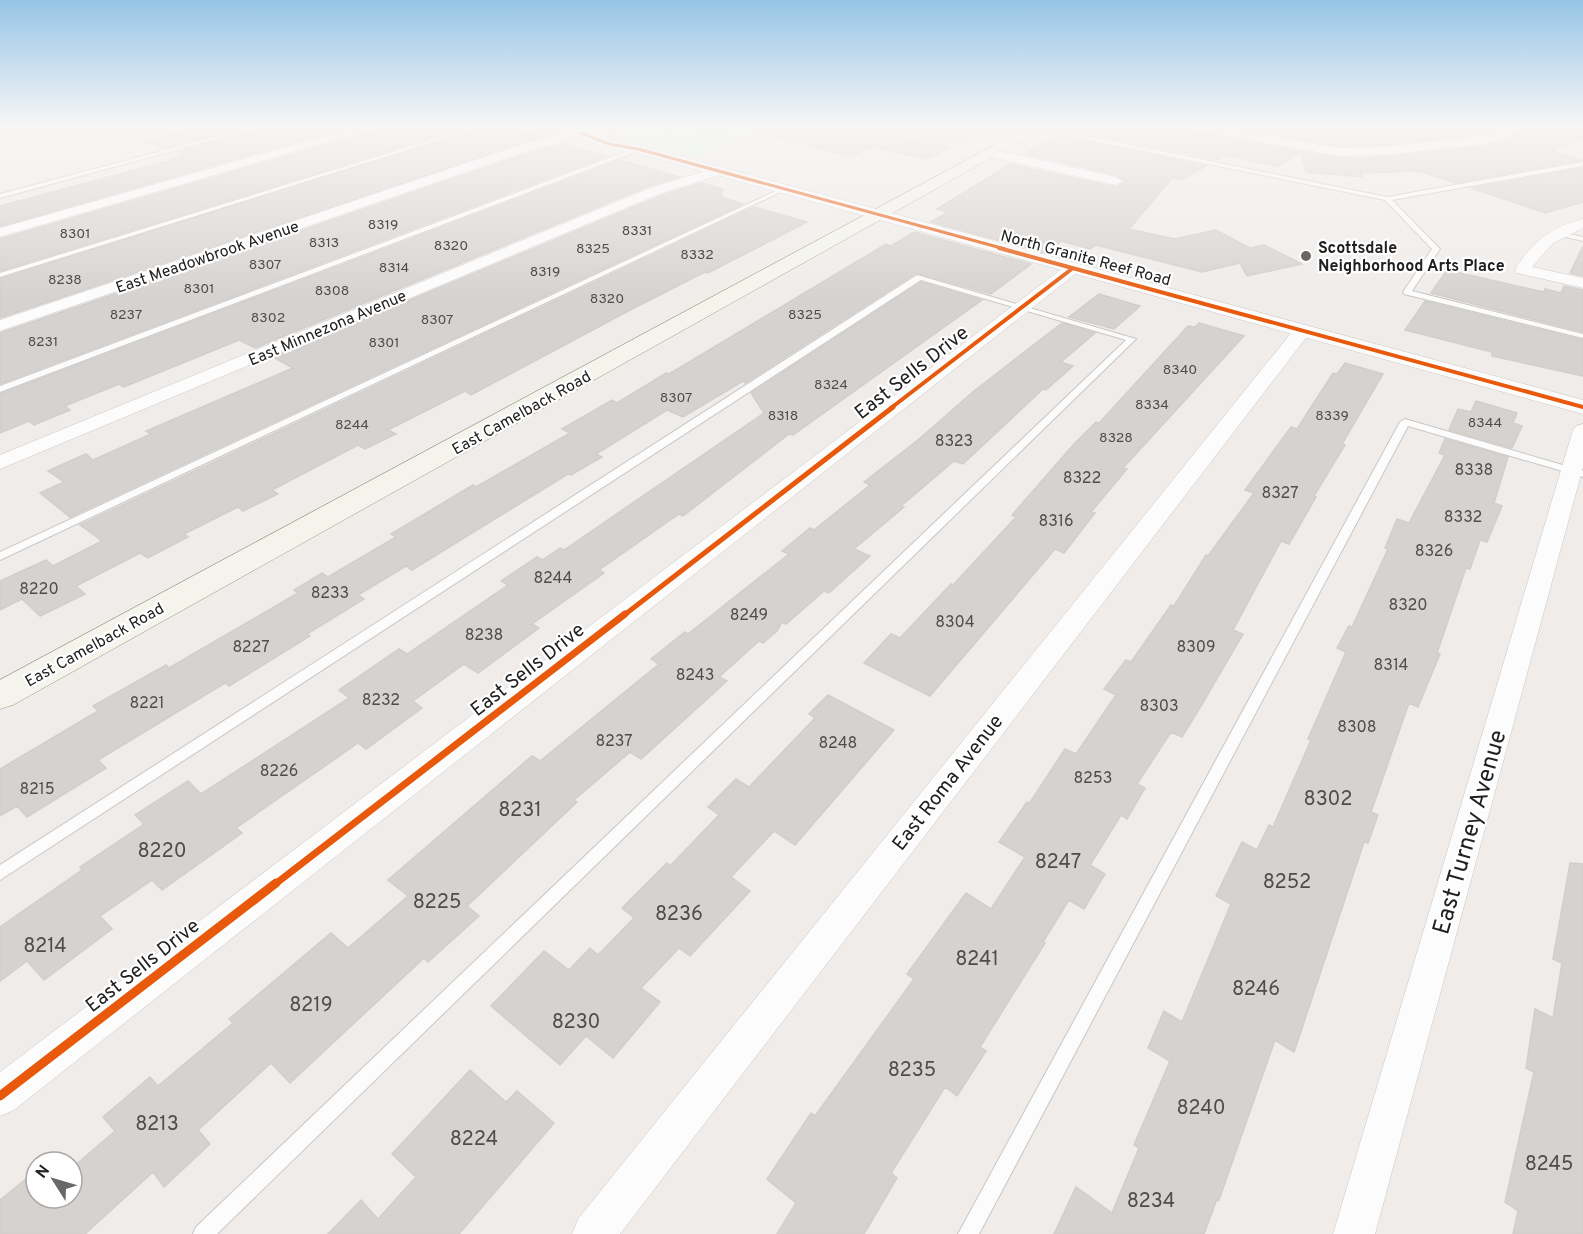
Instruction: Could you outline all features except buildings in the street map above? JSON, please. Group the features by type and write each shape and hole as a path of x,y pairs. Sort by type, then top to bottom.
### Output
{"main road":[{"name":"East Camelback Road","path":"0,696 934,184"}],"street":[{"path":"0,233 172,184"},
{"name":"East Meadowbrook Avenue","path":"0,326 419,184"},
{"name":"East Minnezona Avenue","path":"655,191 663,184"},
{"name":"East Minnezona Avenue","path":"0,463 655,191 684,184"},
{"name":"North Granite Reef Road","path":"764,184 1583,407"},
{"path":"1583,222 1555,233 1534,250 1523,270 1583,283"},
{"name":"East Sells Drive","path":"0,1096 1073,268"},
{"name":"East Roma Avenue","path":"593,1234 1302,331"},
{"name":"East Turney Avenue","path":"1354,1234 1577,473 1583,430"}],"lane":[{"path":"0,196 46,184"},
{"path":"0,275 295,184"},
{"path":"0,389 546,184"},
{"path":"1313,184 1387,199 1473,184"},
{"path":"0,556 784,189"},
{"path":"1387,199 1436,249 1407,292 1583,336"},
{"path":"1555,233 1583,239"},
{"path":"0,873 920,277 1132,339 203,1234"},
{"path":"968,1234 1405,422 1577,473"}],"cycle path":[{"path":"765,184 1583,407"},
{"path":"0,1096 1073,268"}],"place":[{"name":"Scottsdale Neighborhood Arts Place","path":"1306,256"}]}
